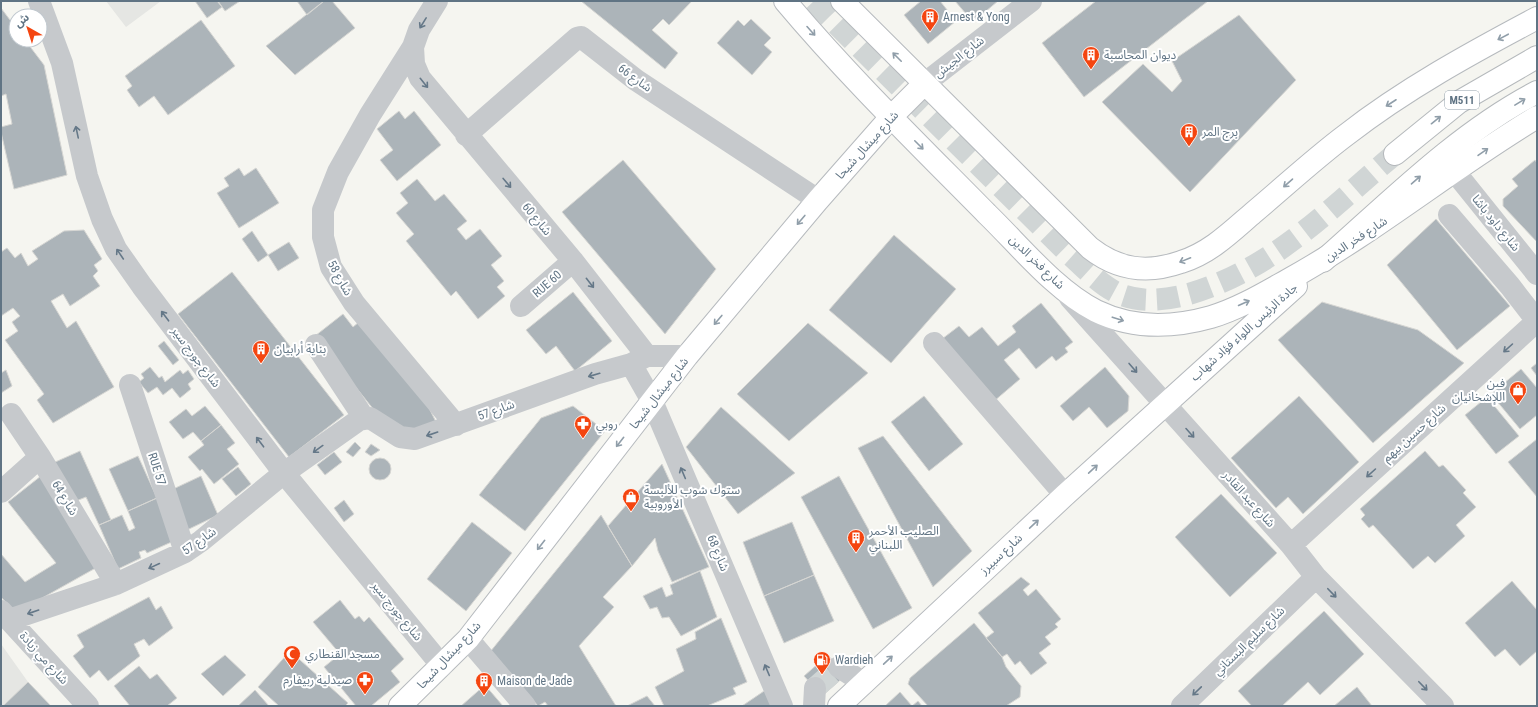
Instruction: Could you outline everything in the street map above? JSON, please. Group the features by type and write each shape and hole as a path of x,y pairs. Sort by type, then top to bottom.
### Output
{"main road":[{"name":"شارع فخر الدين","path":"785,1 891,117 1060,287 1095,311 1133,324 1158,326 1198,319 1226,311 1246,303 1323,261 1382,223 1537,117"},
{"path":"842,1 1090,248 1110,262 1124,267 1151,268 1182,262 1211,248 1327,150 1370,116 1461,59 1537,18"},
{"name":"M511","path":"1395,154 1459,102 1537,57"},
{"name":"شارع ميشال شيحا","path":"400,706 468,639 687,356 818,200 891,117 924,84"},
{"path":"1323,261 1431,166 1485,123 1537,92"},
{"name":"جادة الرئيس اللواء فؤاد شهاب","path":"1164,404 1323,261"},
{"name":"شارع سبيرز","path":"839,706 1164,404"}],"street":[{"name":"شارع جورج سير","path":"39,1 62,63 87,176 102,219 116,249 142,286 284,473 442,666"},
{"name":"شارع 58","path":"437,1 419,30 413,47 370,115 338,172 323,210 323,237 332,267 354,303 456,425"},
{"name":"شارع الجيش","path":"924,84 1031,1"},
{"name":"شارع 66","path":"466,135 580,37 636,80 818,200"},
{"name":"شارع 60","path":"413,47 414,64 420,78 466,135 573,261 639,360"},
{"name":"شارع داود باشا","path":"1455,172 1531,267"},
{"path":"1449,215 1510,286 1537,321"},
{"name":"RUE 60","path":"521,306 573,261"},
{"path":"1510,286 1531,267"},
{"name":"شارع عبد القادر","path":"1060,287 1291,545 1316,576 1443,706"},
{"name":"شارع حسين بيهم","path":"1291,545 1537,321"},
{"path":"934,343 1065,495"},
{"path":"316,345 364,418"},
{"path":"652,401 639,360 687,356"},
{"name":"شارع 57","path":"5,615 116,584 193,547 284,473 354,423 364,418 376,420 393,433 407,439 422,437 582,378 639,360"},
{"name":"RUE 57","path":"130,385 193,547"},
{"name":"شارع 68","path":"652,401 782,706"},
{"name":"شارع 64","path":"11,414 40,457 116,584"},
{"path":"1,492 40,457"},
{"name":"شارع سليم البستاني","path":"1182,706 1316,576"},
{"name":"شارع مي زيادة","path":"5,615 88,706"},
{"path":"468,639 525,706"},
{"path":"839,667 864,683"}],"shaded area":[{"path":"106,1 161,1 126,27"},
{"path":"1,644 28,682 51,706 1,706"}],"building":[{"path":"195,1 217,1 222,7 207,18"},
{"path":"218,1 240,1 225,11"},
{"path":"297,1 324,1 307,15"},
{"path":"324,1 332,1 355,28 295,75 266,46"},
{"path":"581,1 692,1 669,25 663,19 652,30 678,53 665,69"},
{"name":"Arnest & Yong","path":"921,1 940,1 956,21 928,44 904,15"},
{"path":"955,1 998,1 973,22"},
{"name":"ديوان المحاسبة","path":"1096,1 1208,1 1084,97 1042,43"},
{"path":"1,8 8,17 8,48 31,48 44,65 67,175 14,189 1,132 1,127 12,124 6,94 1,96"},
{"name":"برج المر","path":"1239,15 1296,80 1190,192 1102,102 1143,64 1172,92 1182,81 1172,61"},
{"path":"751,19 771,38 764,45 772,52 752,75 717,43 738,20 744,26"},
{"path":"201,20 235,66 168,115 154,96 139,107 127,90 132,86 125,76"},
{"path":"399,111 405,119 414,111 441,145 397,181 380,160 393,150 377,129"},
{"path":"623,160 716,269 665,334 562,212"},
{"path":"1535,160 1537,163 1537,242 1503,206 1503,199 1518,186 1512,179"},
{"path":"239,168 244,176 256,168 279,203 239,228 217,193 229,186 224,178"},
{"path":"417,179 435,201 444,194 467,221 457,229 466,240 480,229 502,256 491,265 504,281 497,287 505,296 478,319 456,291 451,296 406,241 414,234 396,213 408,203 400,193"},
{"path":"1436,219 1510,306 1457,350 1387,265"},
{"path":"84,230 102,259 94,265 98,271 93,276 100,286 70,306 63,294 51,301 67,328 76,321 114,387 53,423 37,400 44,394 5,340 18,331 12,322 20,316 13,308 1,316 1,252 7,248 15,258 21,253 28,266 38,259 32,251 64,231"},
{"path":"252,231 268,255 258,262 242,239"},
{"path":"894,235 956,289 891,363 829,310"},
{"path":"289,242 299,258 278,271 268,255"},
{"name":"بناية أرابيان","path":"232,272 344,415 289,457 178,314"},
{"path":"573,292 612,341 575,371 556,346 546,354 526,330"},
{"path":"1322,302 1418,330 1464,363 1373,443 1278,340"},
{"path":"1041,303 1073,342 1065,348 1068,352 1056,361 1052,356 1036,369 1019,348 1004,360 1020,379 993,402 942,339 959,326 969,337 982,327 998,346 1016,332 1012,326"},
{"path":"343,314 353,327 359,322 423,396 438,426 405,432 378,415 315,336"},
{"path":"808,323 868,373 789,441 737,394"},
{"path":"164,341 179,360 173,365 158,346"},
{"path":"1537,363 1537,376 1531,368"},
{"path":"150,367 159,378 162,376 165,382 180,370 183,374 188,370 194,379 188,384 191,389 180,398 172,388 163,395 157,387 148,393 139,382 144,378 141,374"},
{"path":"1105,367 1129,396 1128,411 1107,428 1089,407 1073,421 1060,406"},
{"name":"فىن اللإشخانيان","path":"1521,369 1537,388 1537,415 1520,429 1491,394"},
{"path":"6,370 12,386 1,393 1,373"},
{"path":"924,396 963,444 929,471 891,422"},
{"path":"1299,396 1359,462 1303,514 1288,497 1276,508 1231,458"},
{"path":"1487,397 1519,436 1496,454 1465,415"},
{"path":"205,406 221,425 201,441 193,432 183,439 169,422 186,409 192,416"},
{"path":"573,406 605,431 525,531 479,495 541,418"},
{"path":"721,407 795,473 738,514 686,447"},
{"path":"221,425 235,443 227,449 239,464 214,484 202,469 200,471 188,457 204,445 201,441"},
{"name":"الصليب الأحمر اللبناني","path":"883,436 972,551 933,587 858,448"},
{"path":"1537,439 1537,497 1508,462"},
{"path":"355,442 361,448 353,457 346,452"},
{"path":"371,444 380,450 371,456 365,452"},
{"path":"80,451 111,520 99,525 86,497 71,503 53,463"},
{"path":"1425,451 1439,467 1443,465 1466,490 1463,493 1476,507 1456,525 1465,536 1435,563 1428,556 1413,569 1373,525 1369,528 1361,519 1365,515 1360,509"},
{"path":"334,452 342,462 325,475 317,465"},
{"path":"138,456 157,498 128,511 109,469"},
{"path":"380,458 388,461 391,469 388,477 380,480 372,477 369,469 372,461"},
{"path":"662,464 709,567 672,582 658,551 655,538 632,566 608,526"},
{"path":"238,467 251,484 236,496 222,479"},
{"path":"46,472 101,565 19,611 12,609 1,597 1,554 25,582 56,563 8,502"},
{"path":"201,476 218,515 187,530 169,491"},
{"name":"الصليب الأحمر اللبناني","path":"839,476 912,608 873,629 801,497"},
{"path":"1221,494 1277,553 1230,597 1175,537"},
{"path":"157,498 176,540 147,553 145,550 139,552 141,558 118,569 99,525 122,515 129,531 135,528 128,511"},
{"path":"344,500 354,514 344,522 334,508"},
{"path":"601,515 632,566 603,597 614,607 579,646 616,706 548,706 545,702 538,706 490,652"},
{"path":"472,522 512,553 466,611 427,579"},
{"path":"792,522 814,575 764,596 743,542"},
{"path":"700,571 717,617 681,636 669,617 662,618 657,607 650,609 643,596 662,587 666,597 673,594 670,585"},
{"path":"814,575 834,621 784,643 764,596"},
{"path":"1021,577 1030,584 1023,590 1028,596 1036,589 1061,619 1055,624 1058,627 1045,637 1051,644 1039,653 1047,663 1031,675 1020,661 1015,665 1007,654 1002,657 986,638 994,632 978,613"},
{"path":"1512,581 1537,610 1537,651 1520,666 1505,649 1495,657 1465,623"},
{"path":"149,597 156,610 161,606 173,628 149,646 144,639 134,644 140,656 108,681 99,670 90,678 73,656 84,647 77,635"},
{"path":"340,600 355,619 359,616 364,622 369,617 404,659 391,671 400,682 371,706 356,706 324,667 340,654 313,622"},
{"path":"1324,611 1364,654 1320,695 1308,682 1282,706 1252,706 1238,691"},
{"path":"721,618 747,682 733,688 736,694 707,706 664,706 655,687 684,671 676,649 696,639 695,632"},
{"path":"974,623 1002,657 1006,667 1021,686 1020,697 1006,706 928,706 908,684 910,678"},
{"name":"مسجد القنطاري","path":"290,651 348,703 345,706 279,706 258,687"},
{"path":"225,655 246,675 223,696 201,674"},
{"path":"828,655 846,675 822,696 804,676"},
{"path":"139,666 150,679 157,674 177,698 167,706 130,706 114,686"},
{"path":"28,682 51,706 3,706"},
{"name":"Maison de Jade","path":"485,685 503,706 461,706"},
{"path":"770,687 781,706 742,706"},
{"path":"1357,687 1372,706 1334,706"},
{"path":"255,690 269,706 238,706"},
{"path":"900,692 912,706 885,706"},
{"path":"647,696 655,706 627,706"},
{"path":"918,701 922,706 912,706"}],"tunnel":[{"path":"814,1 1071,256 1101,283 1122,295 1142,299 1164,299 1210,287 1233,277 1273,254 1304,232 1395,154"},
{"path":"815,688 839,667"}],"place":[{"name":"Arnest & Yong","path":"930,32"},
{"name":"ديوان المحاسبة","path":"1091,70"},
{"name":"برج المر","path":"1189,147"},
{"name":"بناية أرابيان","path":"261,364"},
{"name":"فىن اللإشخانيان","path":"1518,405"},
{"name":"روبي","path":"583,439"},
{"name":"ستوك شوب للألبسة الأوروبية","path":"631,512"},
{"name":"الصليب الأحمر اللبناني","path":"856,553"},
{"name":"مسجد القنطاري","path":"292,669"},
{"name":"Wardieh","path":"822,675"},
{"name":"صيدلية ربيفارم","path":"365,695"},
{"name":"Maison de Jade","path":"484,696"}]}
